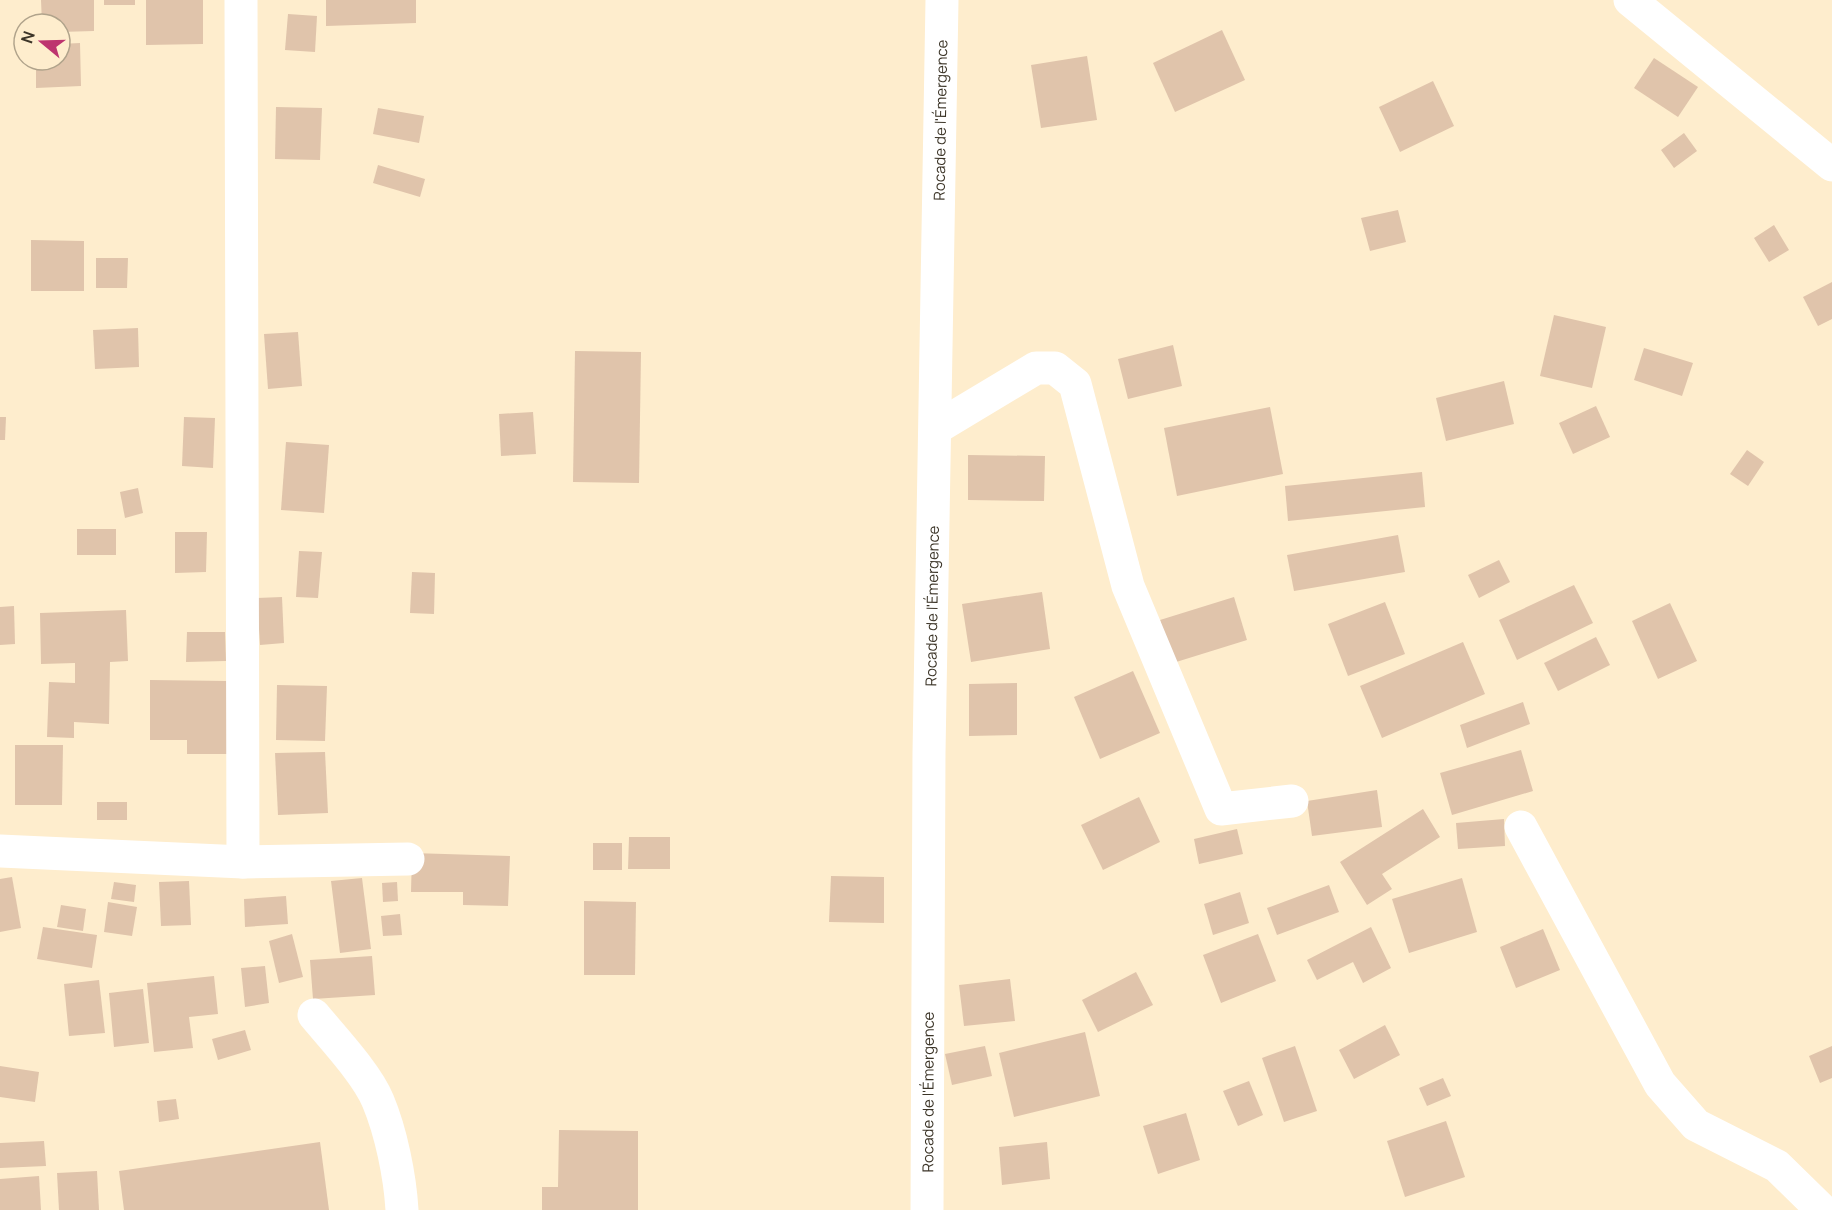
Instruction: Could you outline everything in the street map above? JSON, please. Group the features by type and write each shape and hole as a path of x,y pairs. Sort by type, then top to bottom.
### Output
{"street":[{"path":"241,0 243,862"},
{"name":"Rocade de l'Émergence","path":"927,1210 929,753 942,0"},
{"path":"1630,0 1832,165"},
{"path":"936,428 1036,368 1055,368 1076,384 1128,586 1221,809 1292,801"},
{"path":"1521,826 1660,1084 1696,1125 1778,1166 1822,1210"},
{"path":"0,851 243,862 408,859"},
{"path":"314,1015 346,1053 378,1100 400,1182 402,1210"}],"building":[{"path":"41,0 94,0 94,31 72,32 72,12 42,12"},
{"path":"104,0 135,0 135,5 104,5"},
{"path":"146,0 203,0 203,44 146,45"},
{"path":"326,0 416,0 416,23 326,26"},
{"path":"288,14 317,16 315,52 285,50"},
{"path":"1222,30 1245,80 1175,112 1153,63"},
{"path":"72,43 80,43 81,86 36,88 36,72 72,72"},
{"path":"1087,56 1097,120 1041,128 1031,65"},
{"path":"1654,58 1698,87 1678,117 1634,88"},
{"path":"1433,81 1454,126 1400,152 1379,107"},
{"path":"276,107 322,108 320,160 275,159"},
{"path":"378,108 424,116 419,143 373,134"},
{"path":"1684,133 1697,151 1674,168 1661,150"},
{"path":"378,165 425,179 420,197 373,183"},
{"path":"1398,210 1406,242 1370,251 1361,218"},
{"path":"1774,225 1789,250 1769,262 1754,238"},
{"path":"31,240 84,241 84,291 31,291"},
{"path":"96,258 128,258 127,288 96,288"},
{"path":"1832,282 1832,319 1818,326 1803,297"},
{"path":"1554,315 1606,327 1592,388 1540,376"},
{"path":"138,328 139,367 95,369 93,330"},
{"path":"298,332 302,386 268,389 264,334"},
{"path":"1173,345 1182,386 1128,399 1118,359"},
{"path":"1644,348 1693,363 1682,396 1634,380"},
{"path":"575,351 641,352 639,483 573,482"},
{"path":"1504,381 1514,424 1446,441 1436,398"},
{"path":"1596,406 1610,437 1573,454 1559,423"},
{"path":"1270,407 1283,474 1177,496 1164,428"},
{"path":"533,412 536,454 501,456 499,414"},
{"path":"0,417 6,417 5,440 0,440"},
{"path":"184,417 215,418 213,468 182,466"},
{"path":"286,442 329,445 324,513 281,510"},
{"path":"1747,450 1764,462 1748,486 1730,474"},
{"path":"968,455 1045,456 1044,501 968,500"},
{"path":"1422,472 1425,507 1288,521 1285,486"},
{"path":"138,488 143,513 125,518 120,492"},
{"path":"77,529 116,529 116,555 77,555"},
{"path":"175,532 207,532 206,572 175,573"},
{"path":"1398,535 1405,572 1294,591 1287,555"},
{"path":"299,551 322,552 318,598 296,597"},
{"path":"1499,560 1510,582 1479,598 1468,575"},
{"path":"412,572 435,573 434,614 410,613"},
{"path":"1574,585 1593,623 1517,660 1499,620"},
{"path":"1042,592 1050,649 971,662 962,604"},
{"path":"282,597 284,643 260,645 257,598"},
{"path":"1234,597 1247,640 1173,663 1160,620"},
{"path":"1385,602 1405,654 1348,676 1328,624"},
{"path":"1670,603 1697,661 1658,679 1632,621"},
{"path":"14,606 15,644 0,645 0,607"},
{"path":"126,610 128,661 110,662 109,724 74,722 74,738 47,737 49,682 75,683 75,663 41,664 40,613"},
{"path":"187,632 225,632 226,661 186,662"},
{"path":"1596,637 1610,665 1558,691 1544,663"},
{"path":"1463,642 1485,694 1382,738 1360,686"},
{"path":"1133,671 1160,733 1100,759 1074,697"},
{"path":"150,680 228,681 228,754 187,754 187,740 150,740"},
{"path":"1017,683 1017,735 969,736 969,684"},
{"path":"277,685 327,686 325,741 276,740"},
{"path":"1523,702 1530,724 1467,748 1460,725"},
{"path":"15,745 63,745 62,805 15,805"},
{"path":"1521,750 1533,791 1452,815 1440,773"},
{"path":"325,752 328,813 278,815 275,753"},
{"path":"1377,790 1382,827 1312,836 1307,801"},
{"path":"1139,797 1160,842 1103,870 1081,825"},
{"path":"97,802 127,802 127,820 97,820"},
{"path":"1423,809 1440,837 1382,874 1392,889 1367,905 1340,862"},
{"path":"1504,819 1505,846 1458,849 1456,823"},
{"path":"1237,829 1243,854 1199,864 1194,839"},
{"path":"629,837 670,837 670,869 628,869"},
{"path":"593,843 622,843 622,870 593,870"},
{"path":"412,853 510,856 508,906 463,905 463,892 411,892"},
{"path":"831,876 884,877 884,923 829,922"},
{"path":"12,877 21,928 0,932 0,879"},
{"path":"362,878 371,949 340,953 331,881"},
{"path":"1462,878 1477,932 1409,953 1392,899"},
{"path":"189,881 191,925 161,926 159,882"},
{"path":"114,882 136,885 134,902 111,899"},
{"path":"397,882 398,901 383,902 382,883"},
{"path":"1329,885 1339,912 1277,935 1267,908"},
{"path":"1240,892 1249,923 1213,935 1204,904"},
{"path":"286,896 288,924 245,927 244,899"},
{"path":"584,901 636,902 635,975 584,975"},
{"path":"108,902 137,907 132,936 104,932"},
{"path":"61,905 86,909 83,931 57,927"},
{"path":"400,914 402,935 383,936 381,916"},
{"path":"43,927 97,935 92,968 37,959"},
{"path":"1371,927 1391,968 1363,983 1353,962 1317,980 1307,960"},
{"path":"1543,929 1560,970 1516,988 1500,947"},
{"path":"292,934 303,977 279,983 269,941"},
{"path":"1258,934 1276,981 1221,1003 1203,955"},
{"path":"372,956 375,995 313,999 310,960"},
{"path":"265,966 269,1003 245,1007 241,968"},
{"path":"1136,972 1153,1005 1098,1032 1082,1000"},
{"path":"214,976 218,1014 189,1017 193,1048 154,1052 147,983"},
{"path":"1010,979 1015,1021 964,1026 959,985"},
{"path":"99,980 105,1033 69,1036 64,984"},
{"path":"143,989 149,1043 114,1047 109,993"},
{"path":"1385,1025 1400,1055 1354,1079 1339,1050"},
{"path":"245,1030 251,1050 218,1060 212,1039"},
{"path":"1085,1032 1100,1096 1014,1117 999,1053"},
{"path":"985,1046 992,1076 952,1085 945,1054"},
{"path":"1295,1046 1317,1111 1284,1122 1262,1058"},
{"path":"1832,1046 1832,1078 1820,1083 1809,1056"},
{"path":"0,1066 39,1072 35,1102 0,1097"},
{"path":"1443,1078 1451,1096 1427,1106 1419,1088"},
{"path":"1249,1081 1263,1115 1238,1126 1223,1091"},
{"path":"176,1099 179,1119 159,1122 157,1101"},
{"path":"1186,1113 1200,1160 1158,1174 1143,1126"},
{"path":"1446,1121 1465,1177 1405,1197 1387,1141"},
{"path":"559,1130 638,1131 638,1210 542,1210 542,1187 558,1187"},
{"path":"44,1141 46,1166 0,1168 0,1143"},
{"path":"320,1142 329,1210 124,1210 119,1171"},
{"path":"1047,1142 1050,1179 1002,1185 999,1147"},
{"path":"97,1171 99,1210 59,1210 57,1173"},
{"path":"39,1176 41,1210 0,1210 0,1179"}]}
